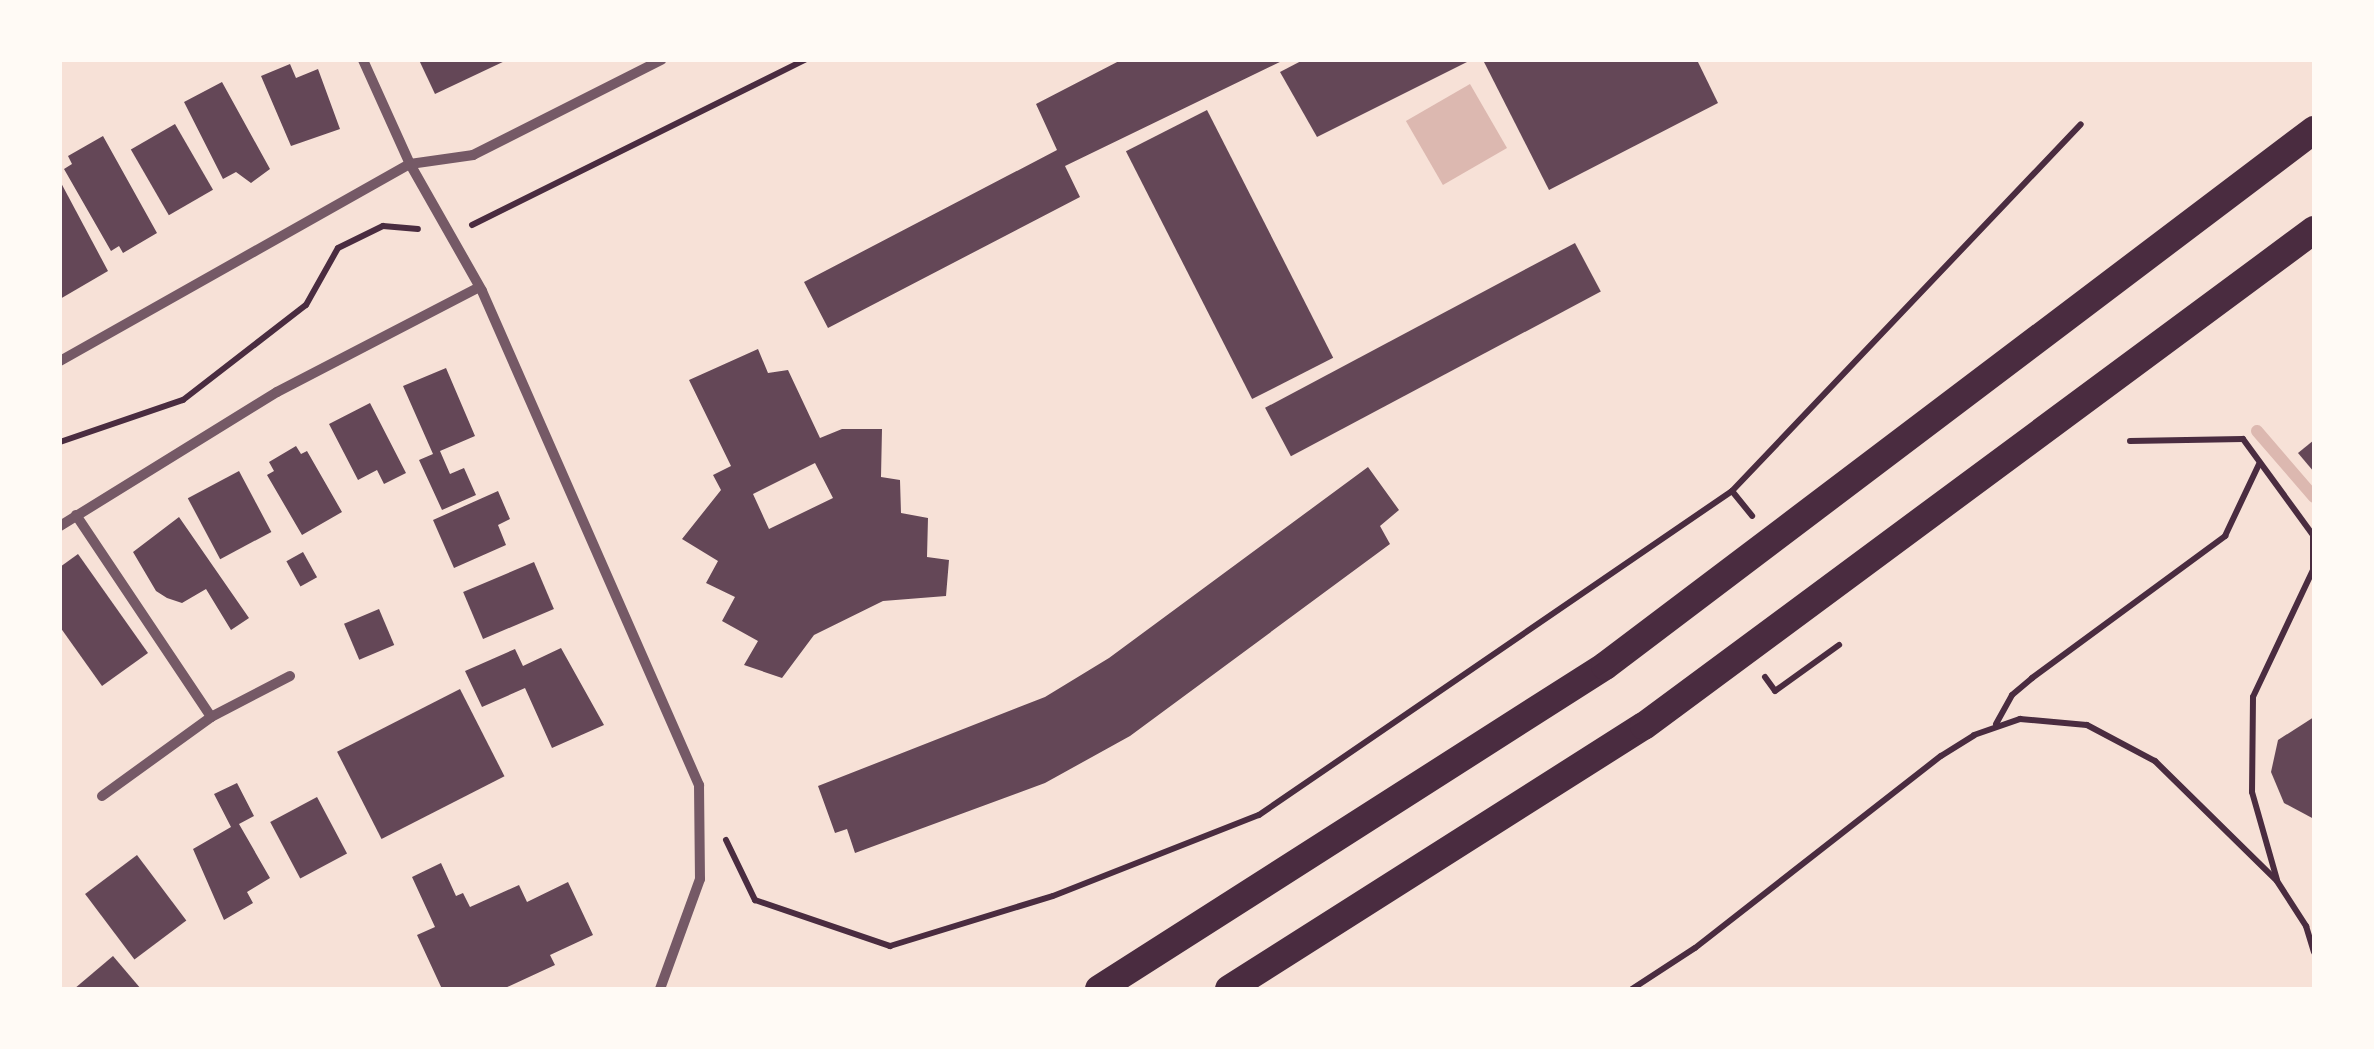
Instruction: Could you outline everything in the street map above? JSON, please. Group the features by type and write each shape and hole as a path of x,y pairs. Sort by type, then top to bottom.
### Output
{"highway":[{"path":"1099,989 1605,666 2314,130"},
{"path":"1229,989 1644,726 2314,230"}],"street":[{"path":"363,60 410,164 476,289 699,785 700,879 660,989"},
{"path":"60,361 410,164 473,155 661,60"},
{"path":"60,526 277,392 476,289"},
{"path":"76,515 212,717"},
{"path":"102,796 212,717 290,676"}],"path":[{"path":"723,834 756,900 890,946 1053,896 1259,815 1732,491 2080,124"},
{"path":"2130,441 2243,439 2313,535 2313,570 2253,697 2252,792 2277,881"},
{"path":"1995,726 2032,678 2140,593 2225,536 2260,464"},
{"path":"1732,491 1753,515"},
{"path":"1776,691 1840,646"},
{"path":"1632,989 1695,948 1941,756 1995,726 2049,718 2122,739 2155,761 2277,881 2306,926 2314,952"}],"shaded area":[{"path":"1470,84 1507,148 1443,185 1406,121"}],"building":[{"path":"419,60 507,60 435,94"},
{"path":"1121,60 1284,60 1065,166 1080,197 828,328 804,282 1057,150 1036,104"},
{"path":"1303,60 1471,60 1317,137 1280,72"},
{"path":"1483,60 1697,60 1718,103 1549,190"},
{"path":"290,64 296,78 318,69 340,129 291,146 261,76"},
{"path":"222,82 270,169 251,183 236,172 223,179 184,102"},
{"path":"1207,110 1333,358 1252,399 1126,151"},
{"path":"175,124 213,190 169,215 131,150"},
{"path":"103,136 157,233 123,253 119,246 111,251 64,169 72,164 68,156"},
{"path":"60,181 108,271 60,299"},
{"path":"1575,243 1601,292 1291,456 1265,408"},
{"path":"758,349 768,373 788,370 820,438 842,429 882,429 881,477 900,480 901,513 928,518 927,557 949,560 946,596 883,601 814,635 782,678 744,665 758,641 722,621 735,597 706,583 718,561 682,539 721,490 713,475 731,466 689,380","holes":["815,463 833,498 769,529 753,494"]},
{"path":"446,368 475,436 440,451 450,474 464,468 476,495 442,510 419,460 433,454 403,386"},
{"path":"370,403 406,473 384,484 377,470 358,480 329,424"},
{"path":"2314,440 2314,472 2298,453"},
{"path":"296,446 301,454 307,451 342,512 302,535 267,475 274,471 269,462"},
{"path":"1368,467 1399,510 1380,526 1390,544 1130,736 1045,783 855,853 847,829 835,833 818,786 1045,697 1109,658"},
{"path":"239,471 271,532 220,559 188,498"},
{"path":"498,491 510,519 498,525 506,545 454,568 433,520"},
{"path":"179,517 249,618 231,630 206,589 182,603 167,598 156,591 133,552"},
{"path":"303,552 317,577 300,587 286,561"},
{"path":"78,554 148,653 102,686 60,627 60,567"},
{"path":"534,562 554,609 483,639 463,592"},
{"path":"379,609 394,645 359,660 344,624"},
{"path":"561,648 604,725 552,748 525,688 482,707 465,671 515,649 523,666"},
{"path":"460,689 504,776 382,839 337,752"},
{"path":"2314,717 2314,819 2284,803 2271,772 2278,740"},
{"path":"237,783 254,816 239,824 270,878 247,892 253,903 224,920 193,849 231,827 214,794"},
{"path":"317,797 347,854 300,878 270,822"},
{"path":"137,855 186,920 134,960 85,894"},
{"path":"441,863 456,896 463,893 470,907 519,885 527,902 568,882 593,935 550,955 555,965 503,989 442,989 417,935 435,927 412,877"},
{"path":"113,956 141,989 74,989"}],"waterway":[{"path":"2257,431 2314,497"}]}
